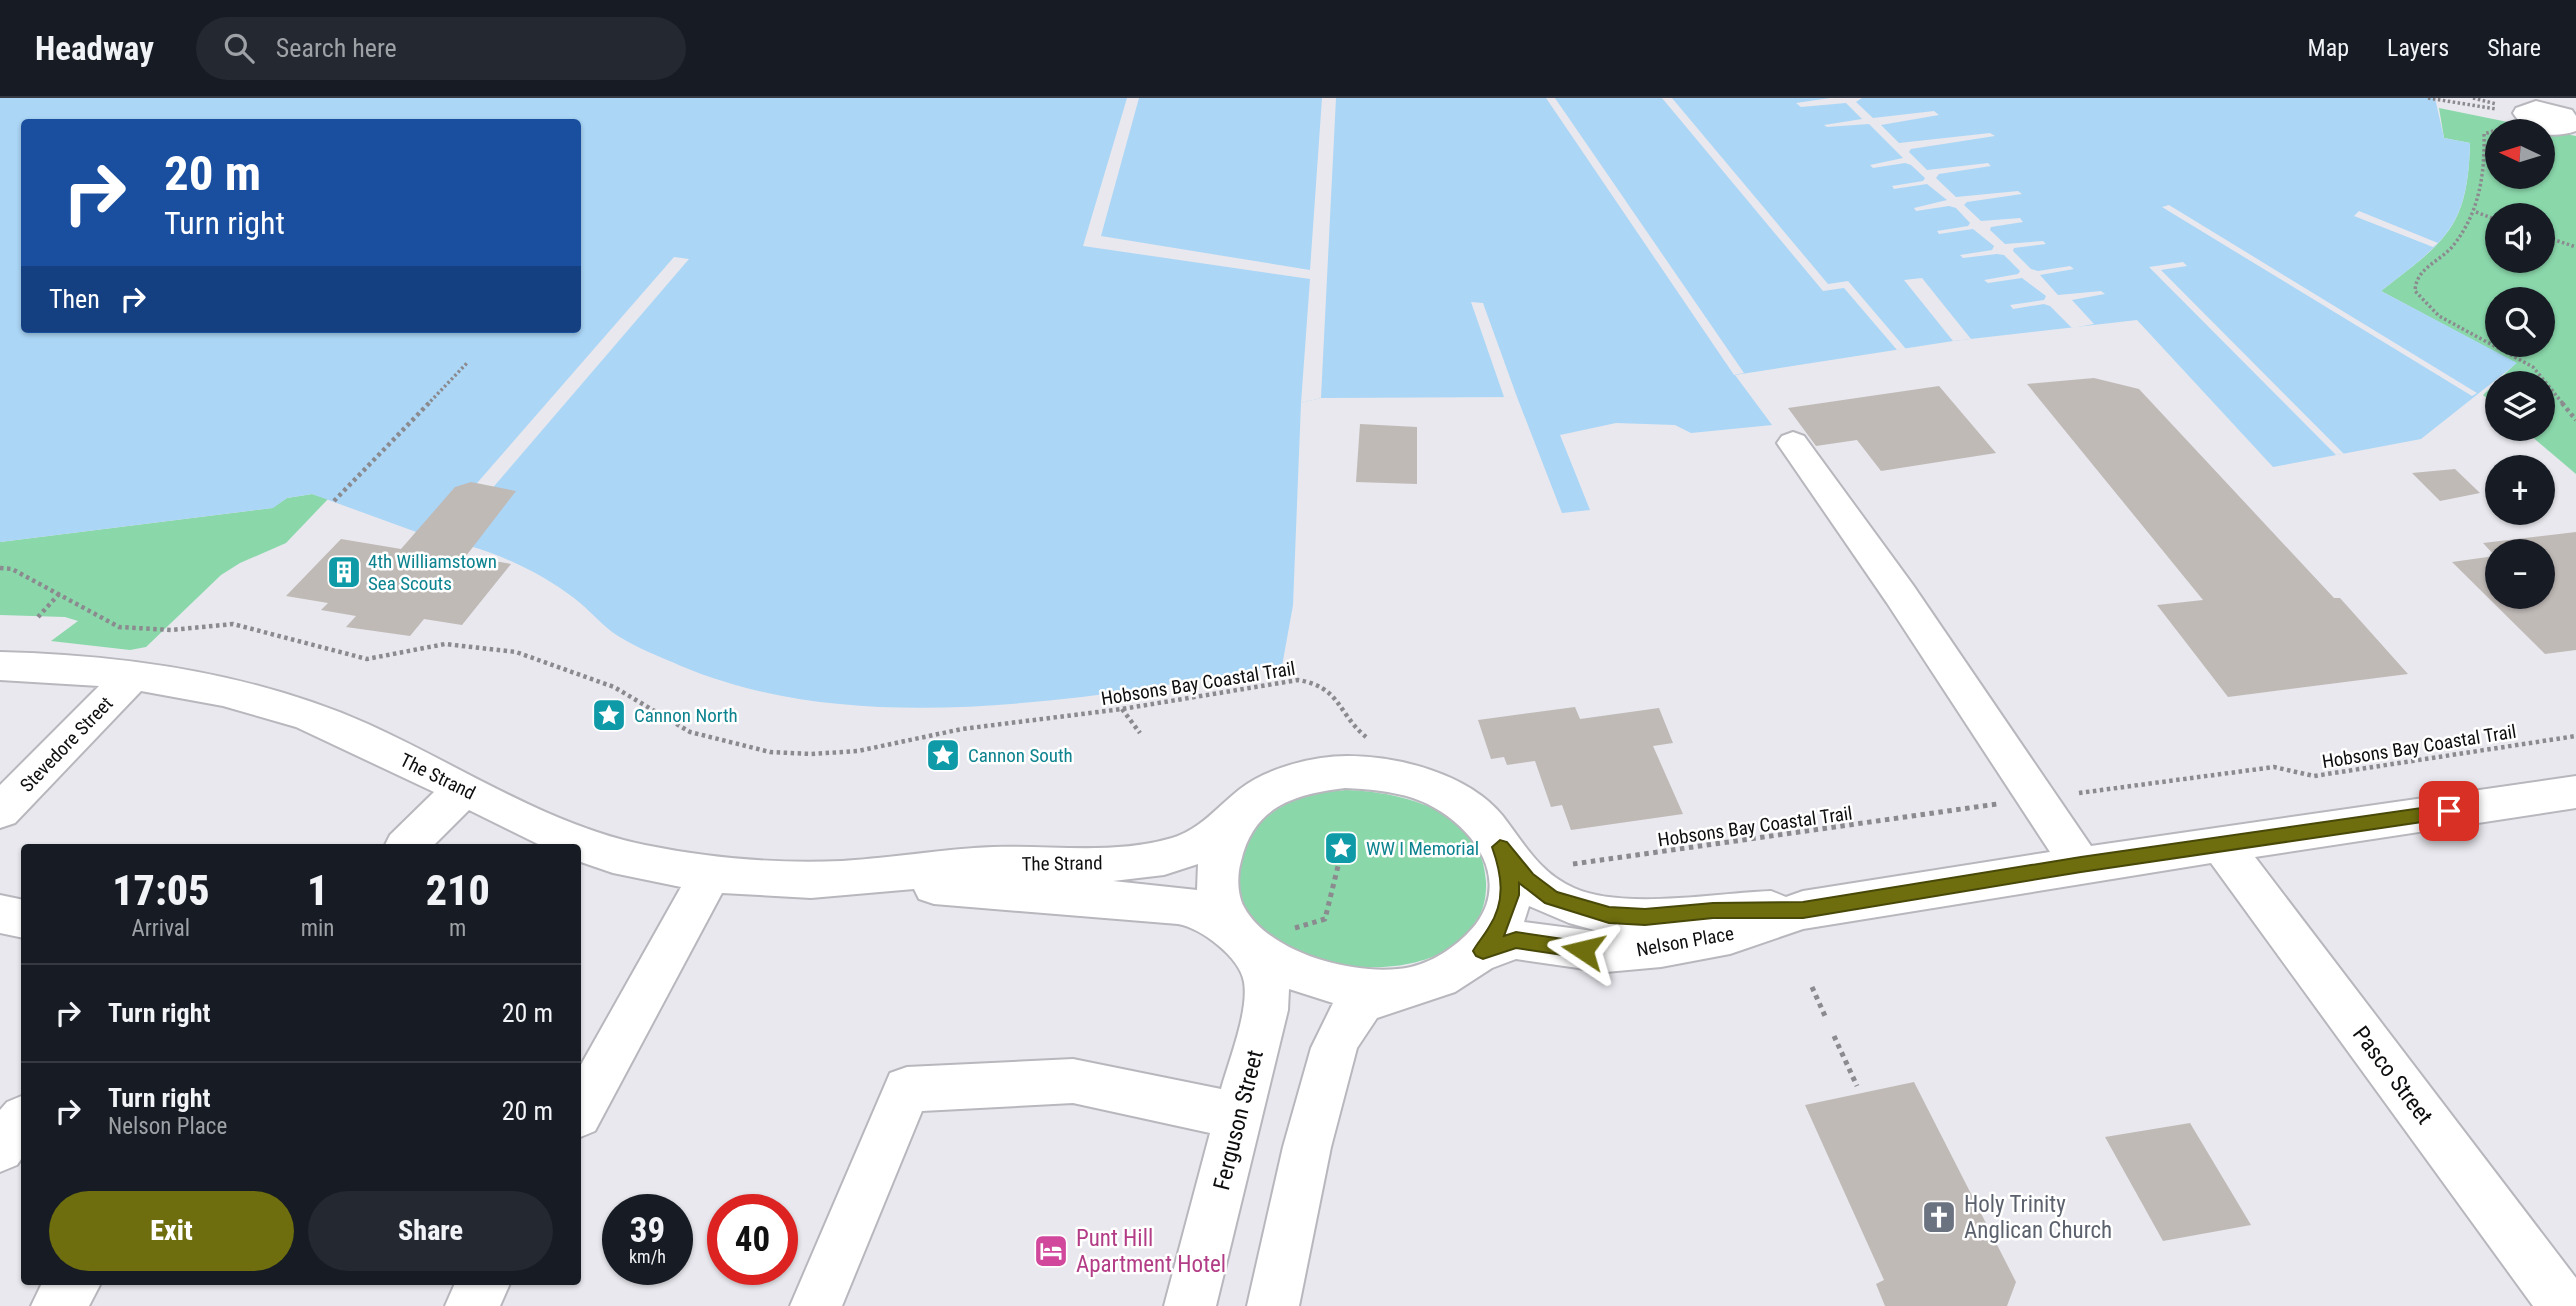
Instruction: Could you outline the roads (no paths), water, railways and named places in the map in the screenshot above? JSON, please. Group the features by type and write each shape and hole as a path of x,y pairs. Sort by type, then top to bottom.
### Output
{"street":[{"path":"2510,109 2550,110 2573,123"},
{"path":"1793,443 2039,798 2081,865"},
{"name":"The Strand","path":"0,666 132,676 245,698 299,714 344,730 550,831 610,854 678,870 750,877 874,876 963,865 1117,862 1163,858 1209,842 1267,793 1295,781 1345,772 1377,774 1423,785 1453,799 1484,823 1500,847"},
{"name":"Stevedore Street","path":"0,811 132,676"},
{"path":"408,844 464,789"},
{"name":"Nelson Place","path":"1500,847 1520,873 1542,891 1574,907 1609,915 1635,917 1713,911 1803,910 2081,865 2576,792"},
{"path":"1238,817 1226,838 1216,874 1221,907 1239,937"},
{"name":"Pasco Street","path":"2221,844 2565,1306"},
{"path":"1273,1306 1307,1147 1334,1048 1347,1020 1361,1003 1395,989 1452,974 1483,951 1498,929 1510,895 1510,872 1500,847"},
{"path":"581,1110 711,873"},
{"name":"The Strand","path":"874,876 971,890 1178,905 1204,910 1274,964 1300,975 1350,986 1395,989"},
{"name":"Nelson Place","path":"1483,951 1516,940 1606,952 1661,948 1730,935 1803,910"},
{"path":"0,914 21,918"},
{"name":"Ferguson Street","path":"1190,1306 1265,1010 1267,977 1239,937"},
{"path":"816,1306 906,1089 1073,1081 1239,1116"},
{"path":"0,1148 21,1122"},
{"path":"57,1306 73,1285"},
{"path":"471,1306 483,1285"}],"water":[{"path":"0,98 2435,98 2444,138 2470,143 2464,195 2458,214 2437,245 2381,291 2485,346 2485,357 2506,357 2517,363 2507,371 2485,371 2485,388 2421,439 2273,467 2137,320 1953,341 1735,375 1772,425 1691,433 1675,425 1616,423 1560,435 1590,510 1562,513 1517,397 1321,398 1301,403 1293,605 1282,666 1134,690 979,706 901,708 825,702 751,689 681,666 633,644 612,632 558,587 506,559 430,537 312,494 287,498 273,508 0,542"}],"place":[{"name":"4th Williamstown Sea Scouts","path":"344,572"},
{"name":"Cannon North","path":"609,715"},
{"name":"Cannon South","path":"943,755"},
{"name":"WW I Memorial","path":"1341,848"},
{"name":"Holy Trinity Anglican Church","path":"1939,1217"},
{"name":"Punt Hill Apartment Hotel","path":"1051,1251"}]}
